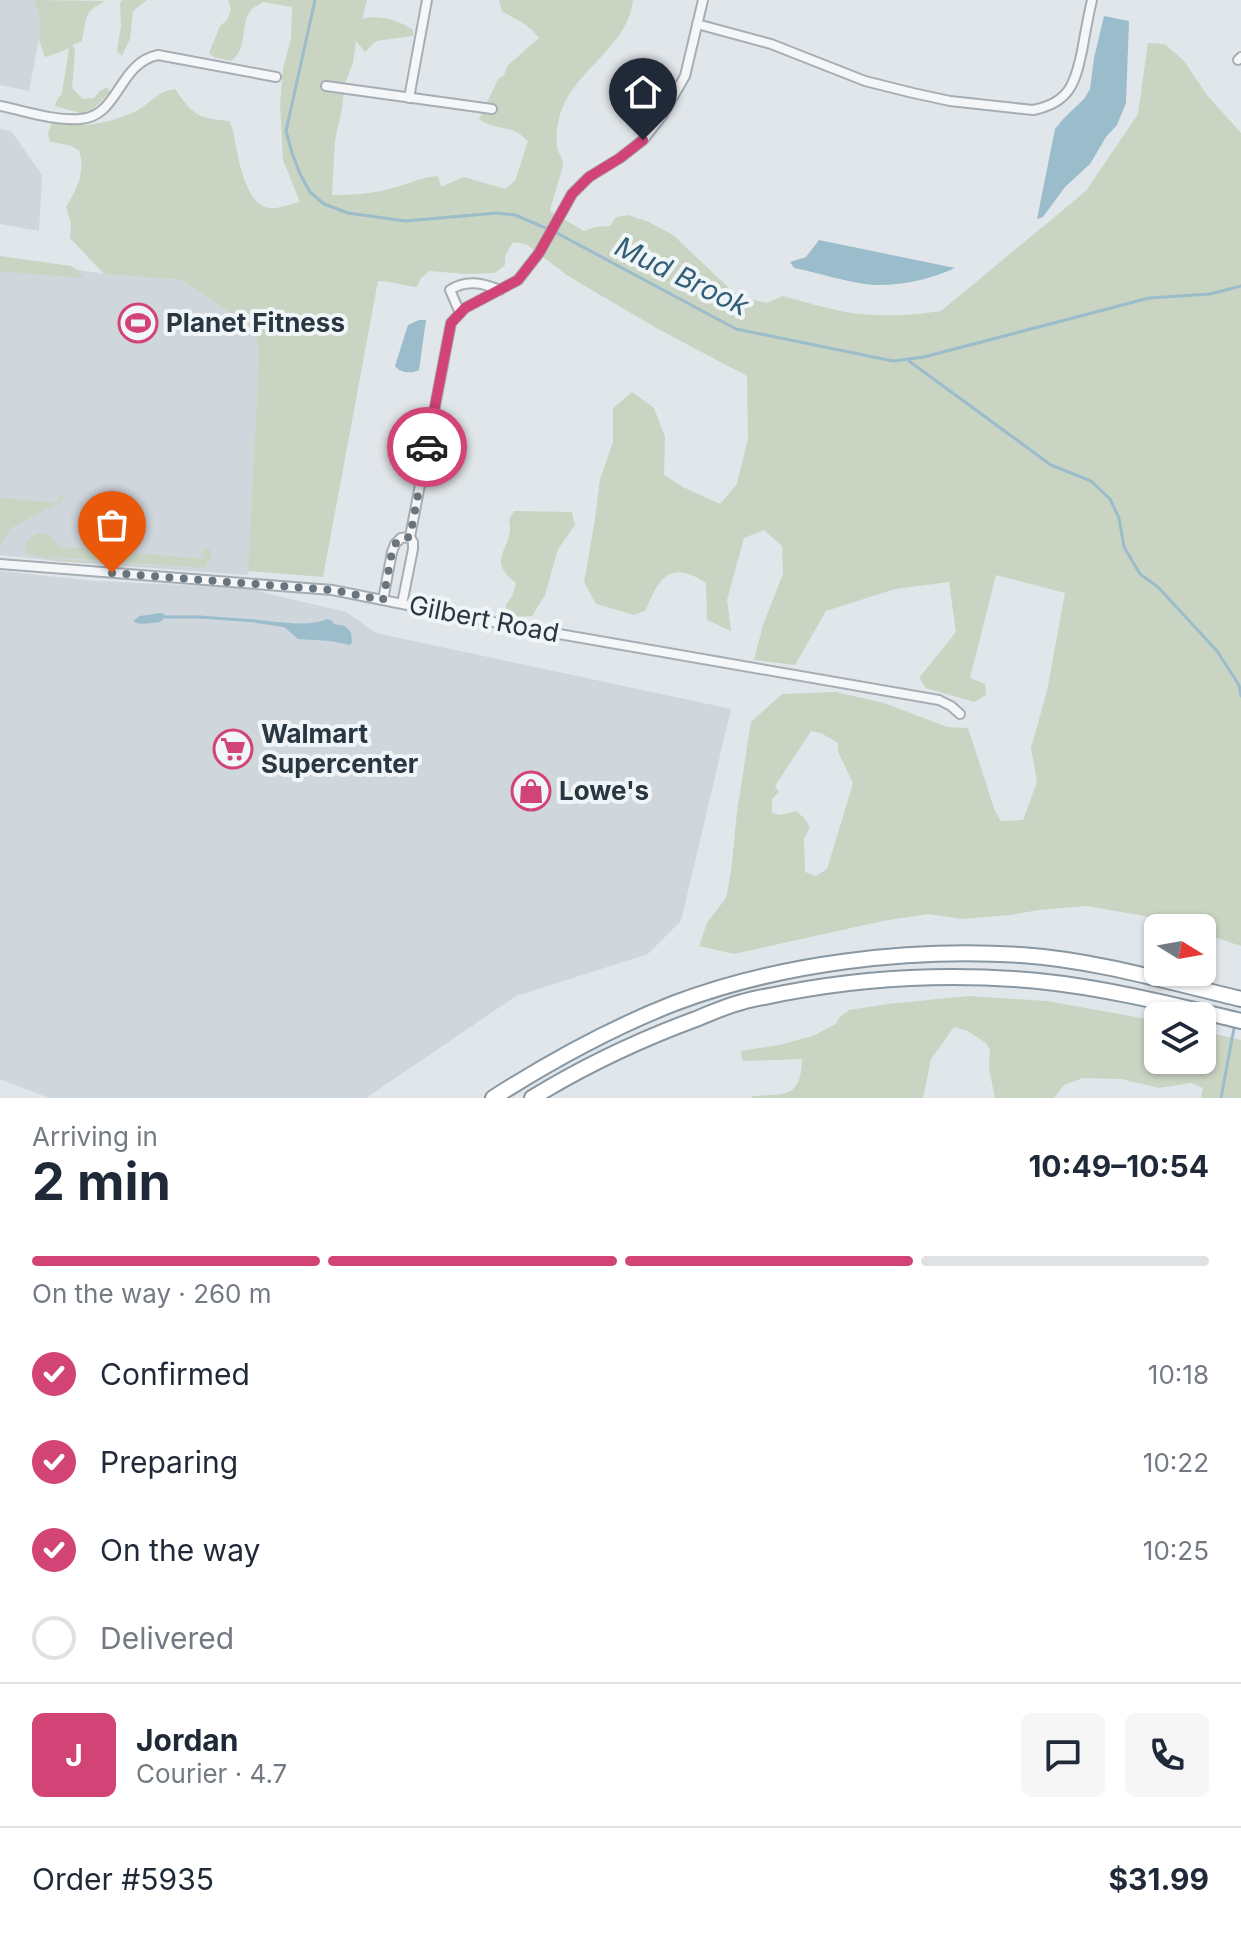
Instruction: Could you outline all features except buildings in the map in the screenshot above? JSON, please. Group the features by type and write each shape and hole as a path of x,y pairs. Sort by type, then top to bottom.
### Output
{"highway":[{"path":"493,1098 546,1064 676,1003 752,980 885,957 1023,955 1085,964 1241,999"},
{"path":"532,1098 573,1074 668,1030 741,1002 823,985 922,977 1040,981 1095,989 1241,1021"}],"street":[{"path":"409,98 427,0"},
{"path":"402,604 413,549 410,537 451,323 465,308 518,280 534,260 572,194 589,177 643,140 662,116 685,76 703,0"},
{"path":"697,24 771,44 865,81 950,101 1033,110 1058,101 1069,92 1076,79 1092,0"},
{"path":"0,106 65,119 90,118 106,106 137,64 158,55 276,77"},
{"path":"326,86 492,109"},
{"path":"460,313 450,290 454,287 473,283 500,290"},
{"path":"383,600 394,547 401,538 410,537"},
{"name":"Gilbert Road","path":"0,564 332,590 513,626 939,700 960,714"}],"shaded area":[{"path":"0,0 46,0 29,91 0,85"},
{"path":"0,129 11,131 42,175 39,231 0,224"},
{"path":"0,258 104,274 181,280 244,322 256,337 259,353 248,575 0,555"},
{"path":"0,571 97,581 245,588 346,612 376,633 731,709 681,921 648,954 516,996 366,1098 49,1098 0,1079"}],"green space":[{"path":"34,0 106,1 89,12 82,41 73,45 72,88 83,99 94,98 107,87 110,92 87,115 55,106 62,93 69,48 45,57 39,40 41,20"},
{"path":"122,0 147,0 133,11 130,39 122,56 117,51"},
{"path":"228,0 367,0 362,19 388,19 413,30 413,36 376,41 365,52 356,41 335,140 332,195 375,192 438,176 441,187 464,177 505,189 515,181 528,141 515,131 479,119 508,65 539,38 526,25 502,11 499,0 633,0 623,29 573,89 563,106 557,140 563,166 550,211 584,231 610,226 616,217 628,215 649,222 673,235 732,291 749,299 767,303 782,296 869,315 941,311 1086,191 1138,114 1148,43 1165,44 1184,61 1207,95 1241,133 1241,946 1216,938 1216,914 1144,916 1087,906 962,919 928,914 734,954 699,946 707,923 726,898 751,722 782,694 836,692 884,703 947,727 968,728 995,811 1001,821 1023,820 1037,782 1031,748 1047,691 1065,593 996,575 970,678 985,684 986,695 974,702 926,688 919,678 956,632 949,582 895,589 826,611 795,665 754,660 763,625 783,574 782,546 764,530 744,538 727,600 731,631 707,620 706,583 684,573 675,572 661,580 646,610 634,615 596,604 584,582 600,479 613,442 613,408 632,392 654,408 665,437 664,475 720,504 737,484 748,439 747,376 568,276 526,244 513,242 505,256 505,265 495,273 430,271 421,278 417,287 378,281 323,577 248,571 259,353 256,337 244,322 181,280 104,274 70,238 71,223 66,207 81,173 79,150 50,142 48,133 53,120 79,125 111,120 175,89 197,114 229,121 243,176 256,201 269,208 300,202 283,160 280,104 283,68 291,39 292,7 263,2 252,9 247,16 240,49 231,61 209,53 220,26 227,20 231,9","holes":["811,731 838,743 838,752 853,783 827,869 816,876 805,872 804,839 810,827 796,811 781,815 772,813 772,799 779,792 775,786"]},
{"path":"0,256 71,266 83,278 0,271"},
{"path":"59,495 64,495 61,502 11,528 0,546 0,498 58,503"},
{"path":"514,511 572,512 575,525 558,549 545,595 532,616 519,617 507,611 506,605 516,583 502,567 501,559 510,530 509,520"},
{"path":"37,533 49,534 59,547 205,559 201,553 210,549 211,557 205,568 54,557 52,560 26,553 25,544"},
{"path":"56,559 200,570 56,561"},
{"path":"968,996 1047,1001 1144,1018 1144,1074 1216,1074 1216,1034 1241,1040 1241,1098 1201,1098 1203,1088 1191,1083 1159,1088 1121,1079 1083,1078 1064,1085 1054,1098 995,1098 989,1069 990,1050 986,1043 968,1031 954,1027 931,1059 923,1098 751,1098 782,1094 795,1087 799,1081 802,1059 744,1061 741,1051 813,1036 836,1024 849,1010"}],"water":[{"path":"1104,16 1129,21 1126,103 1117,125 1090,164 1065,187 1043,217 1037,219 1055,129 1090,89"},
{"path":"819,240 955,268 916,281 875,285 794,268 790,262 806,257"},
{"path":"426,320 419,370 403,371 395,366 408,325"},
{"path":"160,613 165,617 160,622 143,624 133,621 140,616"},
{"path":"327,619 345,626 351,632 350,645 298,639 284,627 256,623 256,620 311,623"}],"waterway":[{"name":"Mud Brook","path":"315,0 286,131 300,174 310,192 324,204 348,213 405,221 497,213 515,215 555,232 736,329 893,361 924,357 1149,298 1210,294 1241,286"},
{"path":"909,361 1051,465 1091,481 1110,499 1119,518 1124,547 1140,574 1158,587 1217,651 1239,685 1241,696"},
{"path":"165,617 256,621"},
{"path":"1221,1098 1235,1023"}],"way so far":[{"path":"112,573 293,586 383,600 394,547 404,536 410,537 427,447"}],"place":[{"name":"Planet Fitness","path":"138,323"},
{"name":"Walmart Supercenter","path":"233,749"},
{"name":"Lowe's","path":"531,791"}],"route":[{"path":"427,447 451,323 465,308 518,280 539,253 572,194 589,177 643,140"}]}
